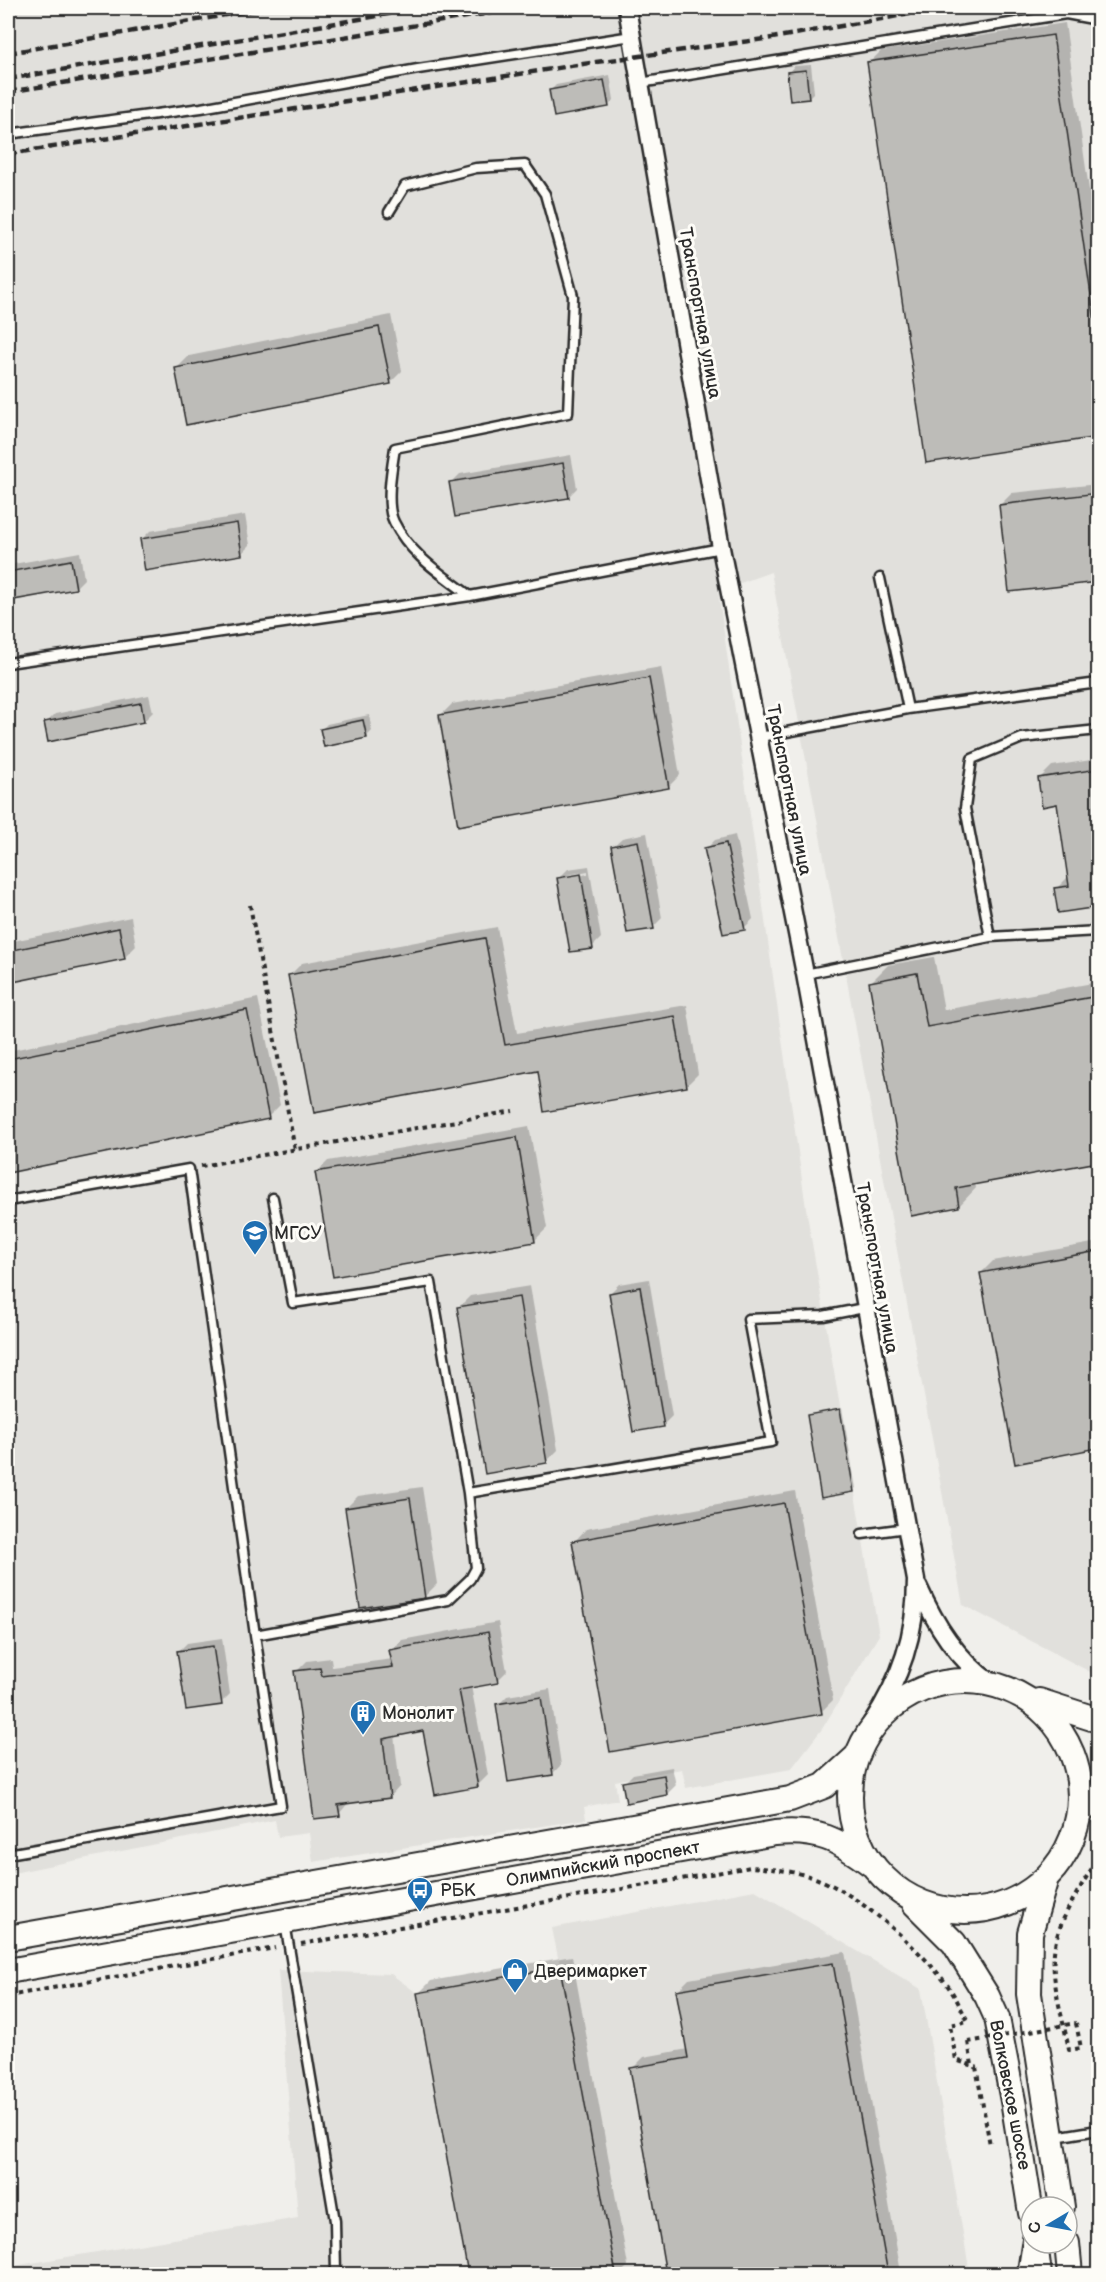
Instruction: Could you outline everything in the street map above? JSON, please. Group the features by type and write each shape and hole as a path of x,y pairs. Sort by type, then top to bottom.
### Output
{"main road":[{"path":"871,1864 856,1833 852,1814 855,1758 871,1724 883,1711 898,1701 931,1689 968,1683 992,1684 1098,1720"},
{"path":"908,1898 931,1907 948,1910 987,1907 1021,1894 1046,1878 1066,1852 1074,1836 1079,1815 1077,1773 1072,1752 1054,1719 1034,1700"},
{"name":"Олимпийский проспект","path":"8,1938 790,1799 824,1786 855,1758"},
{"path":"1079,1815 1098,1795"},
{"name":"Олимпийский проспект","path":"8,1971 287,1934 775,1833 799,1831 830,1837 871,1864"},
{"name":"Волковское шоссе","path":"871,1864 954,1943 987,1996 997,2018 1028,2195"},
{"name":"Волковское шоссе","path":"1046,1878 1030,1933 1029,1994 1060,2195"},
{"path":"1037,2255 1039,2274"},
{"path":"1068,2255 1070,2274"}],"street":[{"name":"Транспортная улица","path":"627,8 721,548 805,974 864,1308 916,1580 937,1626 951,1646 965,1662 992,1684"},
{"name":"Транспортная улица","path":"871,1724 893,1689 905,1659 913,1630 916,1580"}],"lane":[{"path":"640,83 1066,15 1098,20"},
{"path":"8,134 201,108 418,69 632,36"},
{"path":"389,212 405,186 476,168 525,165 545,195 573,296 568,413 395,448 389,481 392,521 417,555 470,596"},
{"path":"8,663 470,596 721,548"},
{"path":"880,578 908,709"},
{"path":"760,737 908,709 1098,683"},
{"path":"990,937 965,808 972,759 1022,738 1098,730"},
{"path":"805,974 990,937 1098,931"},
{"path":"8,1201 189,1168 281,1806 8,1854"},
{"path":"255,1635 448,1600 470,1579 476,1568 468,1493 431,1282 293,1303 273,1198"},
{"path":"468,1493 771,1442 748,1319 823,1316 864,1308"},
{"path":"862,1534 906,1528"},
{"path":"287,1934 335,2221 336,2274"},
{"path":"1052,2138 1098,2130"},
{"path":"1022,2274 1025,2255"}],"path":[{"path":"250,905 295,1150"},
{"path":"189,1168 513,1111"},
{"path":"972,2065 968,2042 1076,2023 1081,2048 1069,2050 1055,1977 1055,1945 1067,1913 1098,1858"},
{"path":"8,1996 287,1934 751,1866 783,1869 828,1884 868,1910 916,1951 950,1989 968,2021 950,2025 956,2060 976,2067 990,2145"}],"shaded area":[{"path":"8,8 1098,8 1098,1676 963,1605 771,572 718,591 806,1208 879,1635 822,1729 791,1769 686,1788 682,1769 615,1781 618,1800 584,1807 586,1819 313,1862 309,1833 278,1837 275,1820 8,1874"},
{"path":"755,1890 921,1989 970,2274 8,2274 8,2267 298,2218 278,1970 391,1974 417,1993 560,1967 552,1928"}],"building":[{"path":"1053,35 1098,343 1098,437 926,463 867,62"},
{"path":"806,70 809,99 790,101 787,72"},
{"path":"604,80 609,107 554,117 549,90"},
{"path":"379,327 391,384 186,425 175,368"},
{"path":"563,463 569,498 455,517 449,482"},
{"path":"1098,493 1098,582 1009,592 999,505"},
{"path":"237,523 242,555 145,571 140,539"},
{"path":"71,560 76,589 8,601 8,572"},
{"path":"649,678 669,788 458,826 439,715"},
{"path":"141,703 144,722 48,742 44,722"},
{"path":"363,720 367,738 324,747 320,729"},
{"path":"1098,769 1098,907 1058,913 1054,888 1069,886 1057,804 1042,807 1038,778"},
{"path":"638,841 654,929 627,933 611,846"},
{"path":"726,843 745,930 723,934 704,848"},
{"path":"581,874 593,949 570,952 557,878"},
{"path":"119,928 125,959 8,983 8,951"},
{"path":"485,938 505,1045 675,1016 687,1087 544,1112 538,1071 314,1113 288,975"},
{"path":"917,973 927,1027 1098,996 1098,1162 956,1188 959,1207 911,1216 869,982"},
{"path":"247,1010 269,1119 8,1173 8,1059"},
{"path":"517,1137 535,1242 333,1277 315,1172"},
{"path":"1098,1251 1098,1448 1015,1464 980,1273"},
{"path":"640,1287 664,1427 633,1432 609,1293"},
{"path":"519,1297 547,1463 485,1474 457,1307"},
{"path":"840,1409 854,1492 821,1498 807,1415"},
{"path":"410,1498 425,1598 360,1608 345,1508"},
{"path":"784,1503 822,1714 610,1752 572,1541"},
{"path":"488,1632 498,1683 459,1690 478,1787 435,1795 423,1731 383,1739 390,1798 338,1805 340,1816 314,1819 294,1671 320,1668 322,1676 393,1667 389,1650"},
{"path":"213,1646 222,1705 186,1710 177,1651"},
{"path":"541,1697 553,1775 508,1782 496,1704"},
{"path":"664,1775 667,1795 626,1803 622,1782"},
{"path":"833,1963 888,2274 666,2274 630,2068 688,2058 676,1990"},
{"path":"560,1967 616,2274 468,2274 417,1993"}],"railway":[{"path":"8,53 266,8"},
{"path":"8,79 424,8"},
{"path":"8,92 521,8"},
{"path":"8,154 596,62 772,38 944,8"}],"place":[{"name":"МГСУ","path":"255,1256"},
{"name":"Монолит","path":"363,1736"},
{"name":"РБК","path":"420,1913"},
{"name":"Дверимаркет","path":"515,1994"}]}
